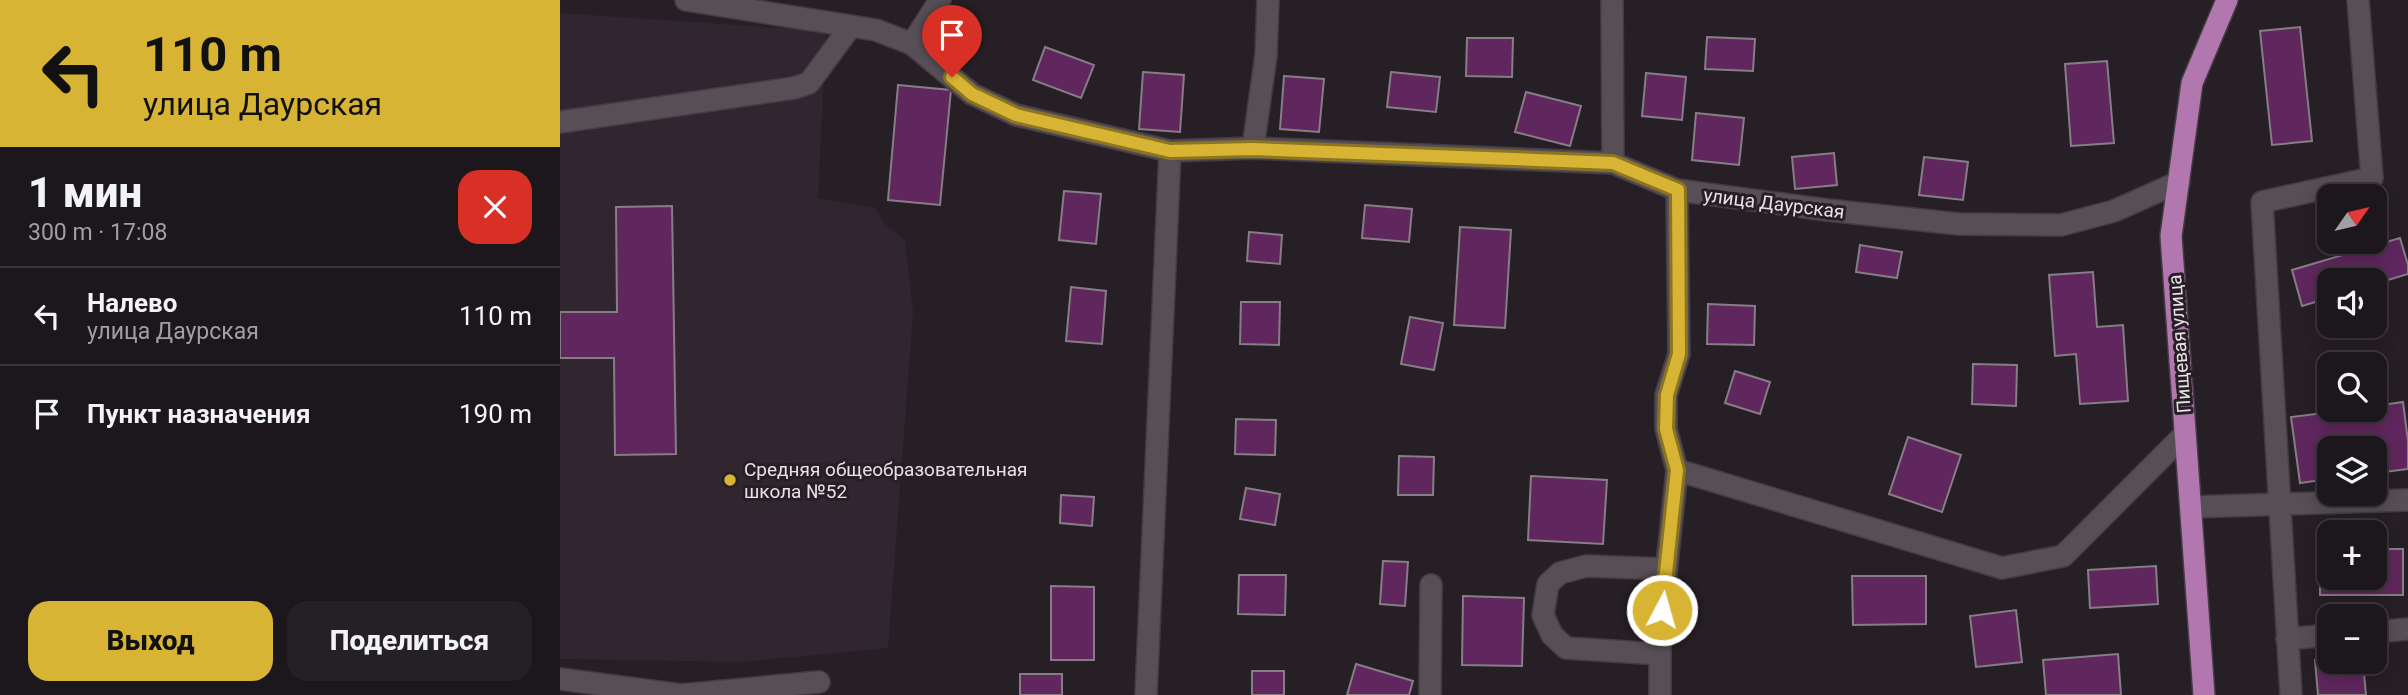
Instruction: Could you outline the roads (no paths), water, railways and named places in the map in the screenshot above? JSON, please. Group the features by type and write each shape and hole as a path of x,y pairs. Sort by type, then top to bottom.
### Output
{"main road":[{"name":"Пищевая улица","path":"2204,695 2171,236 2192,83 2227,0"}],"street":[{"name":"улица Даурская","path":"686,0 713,1 876,30 912,44 972,94 1016,115 1170,151 1253,149 1613,163 1678,190 1827,211 1959,224 2061,225 2114,211 2179,183"},
{"path":"912,44 940,0"},
{"path":"1253,149 1266,55 1268,0"},
{"path":"1612,0 1613,163"},
{"path":"2291,695 2262,202 2372,178 2358,0"},
{"path":"560,122 794,88 809,83 851,26"},
{"path":"1146,695 1170,151"},
{"path":"1660,695 1660,630 1677,470 1666,429 1666,418 1667,395 1679,354 1678,190"},
{"path":"1677,470 2002,568 2063,556 2185,434"},
{"path":"2191,507 2408,499"},
{"path":"1660,654 1566,648 1552,635 1544,615 1548,584 1560,573 1587,566 1666,569"},
{"path":"1430,695 1431,585"},
{"path":"2387,631 2408,629"},
{"path":"2287,639 2317,636"},
{"path":"560,679 681,695 819,682"}],"place":[{"name":"Средняя общеобразовательная школа №52","path":"730,480"}]}
